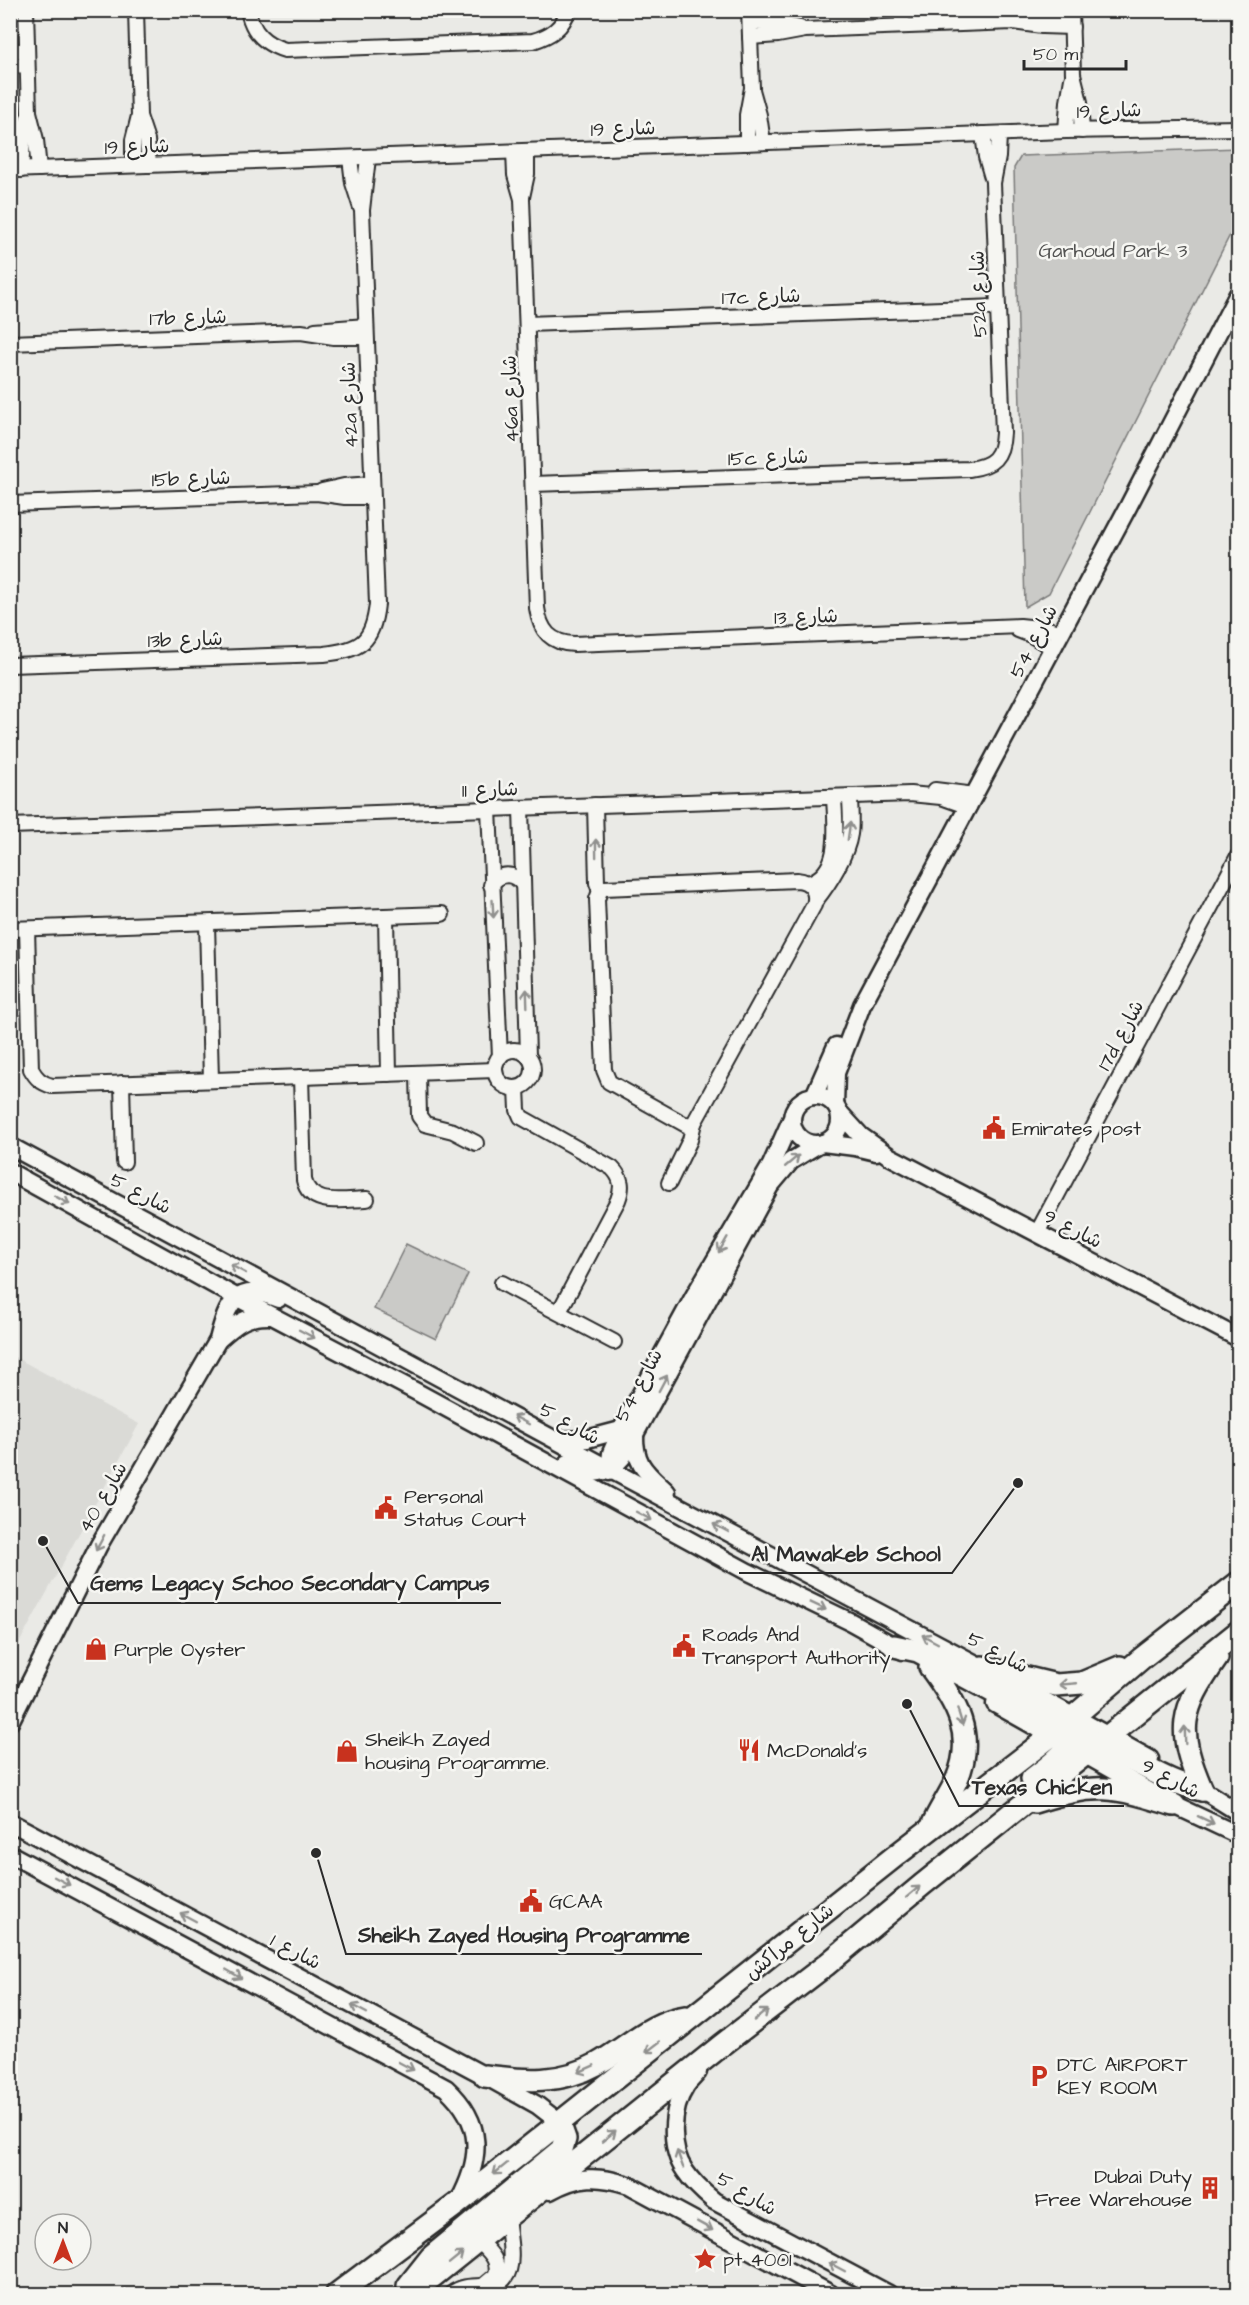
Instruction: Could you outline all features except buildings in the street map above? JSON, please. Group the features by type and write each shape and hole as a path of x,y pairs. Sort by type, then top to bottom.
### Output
{"main road":[{"name":"شارع مراكش","path":"411,2295 722,2045 826,1965 1020,1807 1143,1658 1239,1583"},
{"path":"963,1852 972,1834 984,1818 1053,1763 1079,1736 1094,1716 1194,1634 1208,1617 1218,1599"},
{"path":"1202,1790 1188,1756 1185,1742 1184,1727 1187,1709 1193,1693 1234,1636"},
{"name":"شارع مراكش","path":"337,2295 457,2204 894,1857 1234,1636"},
{"path":"894,1646 918,1651 1079,1736 1126,1756 1177,1784 1202,1790"},
{"path":"982,1667 1044,1683 1070,1685 1093,1679 1143,1658"},
{"path":"930,1667 955,1704 964,1739 964,1753 957,1780 931,1831"},
{"path":"1020,1807 1066,1792 1094,1787 1129,1791 1174,1805"},
{"path":"485,2076 532,2081 565,2077 599,2063 658,2024 693,2016"},
{"path":"403,2295 418,2271 431,2257 562,2149 565,2139 559,2122"}],"street":[{"path":"26,10 30,112 39,169"},
{"path":"133,165 133,140 139,116 136,10"},
{"path":"248,10 254,29 262,39 272,46 285,50 298,50 533,41 553,33 561,25 568,10"},
{"path":"902,10 902,26"},
{"path":"919,10 920,25"},
{"path":"763,142 752,88 749,16 805,30"},
{"path":"750,37 805,30 920,25 1013,22 1042,26 1071,17 1073,74 1080,102 1082,131"},
{"path":"10,51 27,51"},
{"path":"10,66 27,65"},
{"path":"1066,131 1073,74"},
{"path":"747,143 747,115 752,88"},
{"path":"16,170 30,112"},
{"path":"139,116 147,140 149,165"},
{"name":"شارع 19","path":"16,170 1066,131 1238,128"},
{"path":"984,134 986,157 993,183"},
{"name":"52a شارع","path":"999,134 998,157 993,183 1003,433 999,454"},
{"name":"46a شارع","path":"520,152 515,175 522,200 538,620 544,631 553,639"},
{"path":"350,158 353,183 362,210"},
{"name":"42a شارع","path":"360,646 371,632 376,604 362,210 368,158"},
{"name":"شارع 54","path":"814,1096 848,1023 862,1005 1057,641 1233,320 1239,294"},
{"name":"17c شارع","path":"526,324 998,306"},
{"name":"17b شارع","path":"10,343 301,332 333,327 366,332"},
{"name":"15c شارع","path":"533,484 969,469 981,468 992,462 999,454"},
{"name":"15b شارع","path":"10,504 317,493 344,486 372,491"},
{"name":"شارع 13","path":"553,639 562,643 574,644 1034,626 1057,641"},
{"name":"13b شارع","path":"10,665 324,654 360,646"},
{"name":"شارع 11","path":"10,826 910,794 936,790 972,801"},
{"path":"808,883 823,875 829,865 836,839 834,796"},
{"path":"669,1183 690,1140 693,1123 816,900 831,878 849,838 850,796"},
{"path":"595,805 597,883 600,891"},
{"path":"489,809 498,1064 500,1081 504,1085 516,1088 527,1083 533,1073 528,1056 521,808"},
{"name":"17d شارع","path":"1037,1233 1239,856"},
{"path":"491,885 499,877 510,875 516,877 523,885"},
{"path":"693,1123 686,1125 672,1118 613,1084 604,1074 597,899 600,891 604,888 797,880 808,883 816,894 816,900"},
{"path":"10,929 442,914"},
{"path":"386,916 389,1074"},
{"path":"207,923 211,1080"},
{"path":"27,929 31,1069 43,1083 52,1086 389,1074 498,1064 511,1051 528,1056"},
{"name":"شارع 54","path":"837,1109 836,1073 858,1021 862,1005"},
{"path":"418,1072 421,1120 425,1124 453,1131 476,1143"},
{"path":"301,1077 304,1180 308,1191 312,1196 324,1200 367,1199"},
{"path":"122,1083 124,1162"},
{"path":"516,1088 521,1117 612,1168 622,1183 618,1200 559,1312"},
{"path":"814,1096 825,1098 837,1109 840,1120 835,1134 821,1144 804,1141 798,1136 791,1120 795,1107 800,1102 814,1096"},
{"name":"شارع 9","path":"837,1109 861,1136 889,1156 1239,1338"},
{"name":"شارع 54","path":"628,1432 694,1296 771,1165 791,1120"},
{"name":"شارع 54","path":"609,1469 611,1453 628,1432 770,1186 791,1161 821,1144"},
{"name":"شارع 9","path":"821,1144 855,1147 889,1156"},
{"name":"شارع 5","path":"10,1146 982,1667 1079,1736"},
{"path":"10,1172 236,1297 416,1391 757,1577 851,1622 930,1667 1079,1736"},
{"path":"502,1283 614,1342"},
{"path":"236,1297 248,1293 262,1293 276,1298 380,1354 406,1359"},
{"name":"شارع 40","path":"10,1722 99,1545 218,1340 224,1316 236,1297"},
{"path":"218,1340 239,1321 256,1316 273,1316"},
{"path":"416,1391 451,1404 585,1472 599,1473 609,1469 610,1492 614,1500"},
{"path":"558,1440 587,1439 628,1432 644,1471 668,1492 676,1504"},
{"name":"شارع 9","path":"1079,1736 1174,1805 1239,1835"},
{"name":"شارع 9","path":"1202,1790 1239,1812"},
{"name":"شارع 1","path":"10,1822 485,2076 537,2105 559,2122"},
{"path":"10,1854 446,2088 458,2099 467,2113 473,2127 476,2147 474,2167 457,2204"},
{"name":"شارع 5","path":"722,2045 686,2086 677,2106 674,2128 676,2149 684,2169 697,2186 714,2201 889,2295"},
{"path":"451,2295 464,2287 495,2286 509,2272 513,2213 568,2181 591,2178 614,2180 629,2185 831,2295"},
{"path":"478,2240 492,2255 497,2265 493,2280 482,2286"}],"shaded area":[{"path":"11,1355 139,1424 11,1658"}],"green space":[{"name":"Garhoud Park 3","path":"1238,148 1238,219 1049,593 1025,607 1014,168 1021,156"},
{"path":"406,1244 468,1274 436,1339 374,1309"}],"place":[{"name":"Emirates post","path":"994,1128"},
{"name":"Al Mawakeb School","path":"1018,1483"},
{"name":"Personal Status Court","path":"386,1508"},
{"name":"Gems Legacy Schoo Secondary Campus","path":"43,1541"},
{"name":"Roads And Transport Authority","path":"684,1646"},
{"name":"Purple Oyster","path":"96,1649"},
{"name":"Texas Chicken","path":"907,1704"},
{"name":"McDonald's","path":"749,1750"},
{"name":"Sheikh Zayed housing Programme.","path":"347,1751"},
{"name":"Sheikh Zayed Housing Programme","path":"316,1853"},
{"name":"GCAA","path":"531,1901"},
{"name":"DTC AIRPORT KEY ROOM","path":"1039,2076"},
{"name":"Dubai Duty Free Warehouse","path":"1210,2188"},
{"name":"pt 4001","path":"705,2259"}]}
